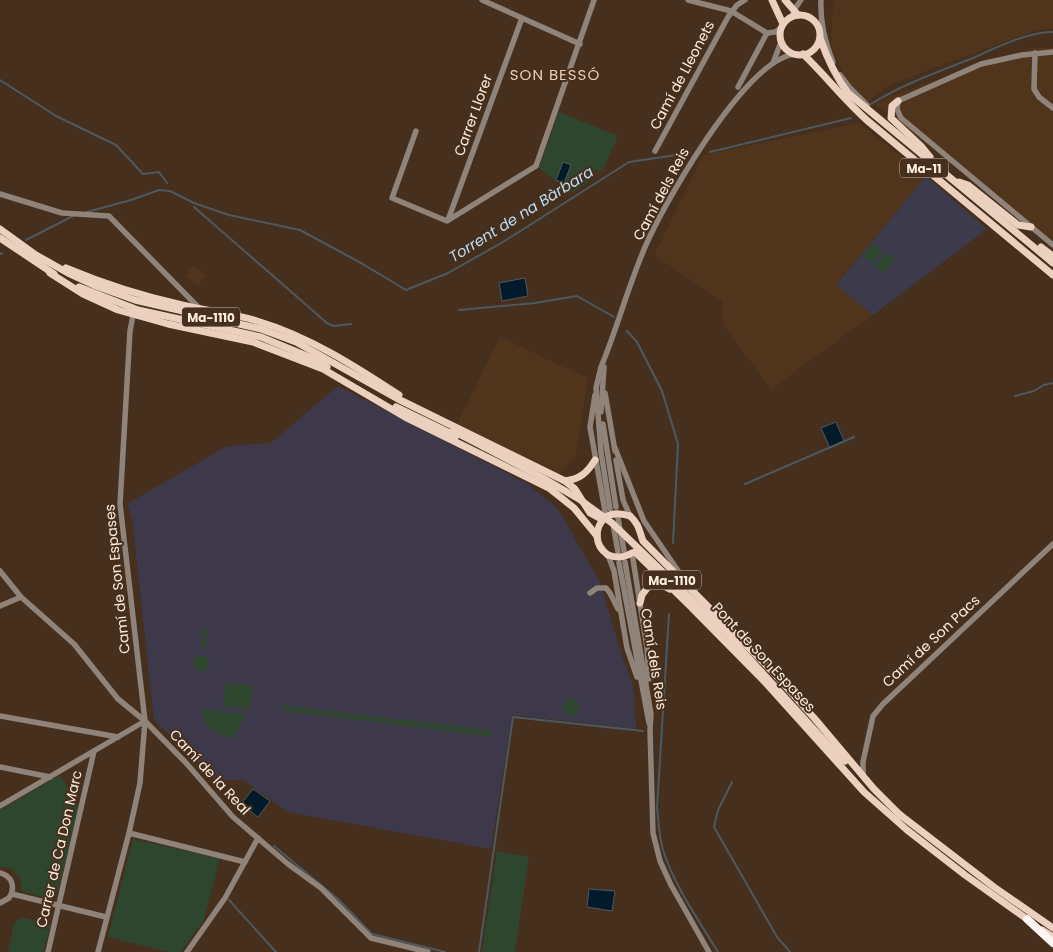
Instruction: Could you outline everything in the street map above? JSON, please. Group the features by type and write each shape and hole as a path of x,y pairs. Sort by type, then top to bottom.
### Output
{"highway":[{"path":"1027,919 1053,943"}],"main road":[{"path":"772,0 783,25"},
{"path":"776,0 783,25 781,42"},
{"name":"Ma-11","path":"784,0 795,14 810,17 814,20 829,64 848,93 1053,263"},
{"path":"783,25 795,14"},
{"path":"799,54 814,49 820,35"},
{"name":"Ma-11","path":"781,42 785,48 799,54 818,69 848,104 1053,275"},
{"path":"898,100 892,106 891,118 921,146 936,166"},
{"path":"954,181 968,185 1018,225 1031,227"},
{"name":"Ma-1110","path":"0,229 36,255 96,286 135,300 261,329 296,342 484,448"},
{"path":"1016,232 1026,236 1053,256"},
{"name":"Ma-1110","path":"0,238 50,273 77,287 138,310 261,338 290,349 314,360 464,445 549,488 574,508 597,536 601,548 608,555 624,557 630,552 690,606 764,681 864,792 907,830 965,875 1053,937"},
{"path":"36,255 100,282 136,293 258,321 312,344 373,377 422,410"},
{"path":"50,273 84,294 118,310 253,342 300,360 323,370 405,417 464,445"},
{"name":"Ma-1110","path":"398,399 565,481 575,489 590,513 610,519"},
{"name":"Ma-1110","path":"396,407 484,448"},
{"name":"Pont de Son Espases","path":"484,448 579,499 612,524 724,631 831,748"},
{"path":"565,481 582,477 595,460"},
{"path":"597,536 597,530 614,514 622,513 630,516"},
{"name":"Ma-1110","path":"630,516 640,527 643,541 771,670 863,776 902,816"},
{"path":"630,552 639,546 641,537"},
{"path":"640,603 642,595 648,587 662,585 670,589 690,606"},
{"name":"Ma-1110","path":"831,748 877,803"},
{"name":"Ma-1110","path":"831,748 880,798 902,816 964,865 1053,928"}],"street":[{"path":"482,0 580,44"},
{"path":"416,131 392,198 447,221 536,166 594,0"},
{"path":"688,0 731,11 767,33 775,32 783,25"},
{"path":"731,11 745,0"},
{"path":"795,14 801,0"},
{"path":"819,0 817,11 820,35"},
{"path":"819,0 825,42 842,79 862,100 922,150 936,166"},
{"name":"Camí de Lleonets","path":"656,151 731,11"},
{"name":"Carrer Llorer","path":"447,221 522,18"},
{"path":"738,87 767,33"},
{"path":"773,63 781,42"},
{"path":"1053,52 1016,56 981,64 898,100 897,109 901,118 1053,245"},
{"path":"773,63 789,55 799,54"},
{"path":"1034,54 1034,89 1039,97 1053,108"},
{"name":"Camí dels Reis","path":"605,357 601,412 613,508 601,452 596,388 601,367 650,236 680,181 700,147 728,110 773,63"},
{"path":"0,194 62,213 108,216 200,308"},
{"name":"Camí de Son Espases","path":"98,952 140,783 145,721 120,504 130,331 134,315"},
{"path":"603,378 623,500 630,516"},
{"path":"596,388 590,427 595,460 618,552"},
{"path":"615,448 644,520 686,584"},
{"path":"608,555 614,571 627,648 645,687 649,682 647,648 630,552 610,519"},
{"name":"Camí de Son Pacs","path":"863,776 863,762 873,716 1053,544"},
{"name":"Camí dels Reis","path":"622,563 645,687 652,714 650,730 653,833 660,861 670,886 709,952"},
{"name":"Camí de la Real","path":"0,570 21,597 74,644 118,699 145,721 187,764 233,817 288,864 321,888 371,938 428,952"},
{"path":"590,593 597,588 606,588 616,603 622,618"},
{"path":"0,606 21,597"},
{"path":"0,716 118,737"},
{"path":"0,806 145,721"},
{"name":"Carrer de Ca Don Marc","path":"48,952 94,751"},
{"path":"0,767 50,776"},
{"path":"129,832 245,862"},
{"path":"187,952 216,912 258,838"},
{"path":"0,873 10,878 13,883 12,894 6,901 0,903"},
{"path":"12,894 106,917"}],"shaded area":[{"path":"833,0 1053,0 1053,28 1037,30 889,85 867,102 845,79 831,44"},
{"path":"1032,48 1053,48 1053,241 874,104 899,93"},
{"path":"859,123 926,176 836,284 873,315 771,389 723,325 722,301 654,255 703,155"},
{"path":"926,176 987,229 873,315 836,285"},
{"path":"193,266 207,275 198,286 185,276"},
{"path":"500,337 588,378 576,457 558,475 457,424"},
{"path":"338,386 528,484 558,509 600,582 621,653 633,685 636,729 512,715 491,849 288,812 243,780 216,780 154,720 132,518 127,504 227,446 271,443"}],"green space":[{"path":"559,112 618,136 602,172 592,169 588,183 572,193 539,168"},
{"path":"873,244 882,251 872,264 863,256"},
{"path":"886,252 895,259 884,273 875,266"},
{"path":"203,626 207,627 206,646 203,649 201,647"},
{"path":"201,655 207,657 209,663 207,669 201,671 195,669 193,663 195,657"},
{"path":"226,683 253,685 250,709 223,706"},
{"path":"571,699 579,707 571,715 563,707"},
{"path":"283,706 490,730 492,734 490,736 284,711 281,708"},
{"path":"202,709 245,714 233,738 222,735 212,729 205,721"},
{"path":"60,775 79,807 58,892 49,899 21,891 20,878 10,867 0,867 0,810"},
{"path":"133,839 220,859 204,920 181,952 168,952 108,937"},
{"path":"497,851 529,857 515,952 482,952"},
{"path":"22,917 51,925 43,952 8,952 14,923"}],"water":[{"path":"563,162 571,165 564,183 556,180"},
{"path":"525,278 528,296 502,301 499,283"},
{"path":"836,422 844,441 830,448 821,428"},
{"path":"253,789 270,801 258,817 241,804"},
{"path":"589,889 615,891 612,911 587,907"}],"waterway":[{"path":"871,104 908,84 1013,41 1034,34 1053,32"},
{"path":"0,80 56,116 116,145 143,174 159,172 167,183"},
{"path":"710,152 851,118"},
{"name":"Torrent de na Bàrbara","path":"87,212 159,190 170,191 194,203 229,215 300,230 406,290 448,273 503,242 629,162 690,153"},
{"path":"194,207 327,323 333,326 351,324"},
{"name":"Torrent de na Bàrbara","path":"26,240 73,216"},
{"path":"459,310 535,303 577,296 614,317"},
{"path":"627,331 637,342 662,391 678,444 673,543"},
{"path":"1015,396 1053,383"},
{"path":"745,484 854,437"},
{"path":"669,614 657,808 660,835 663,850 674,877 718,952"},
{"path":"479,952 513,717 643,731"},
{"path":"732,782 718,810 714,827 777,937 790,952"},
{"path":"274,846 339,900 372,934 445,952"},
{"path":"229,900 276,952"}],"district":[{"name":"SON BESSÓ","path":"555,74"}]}
